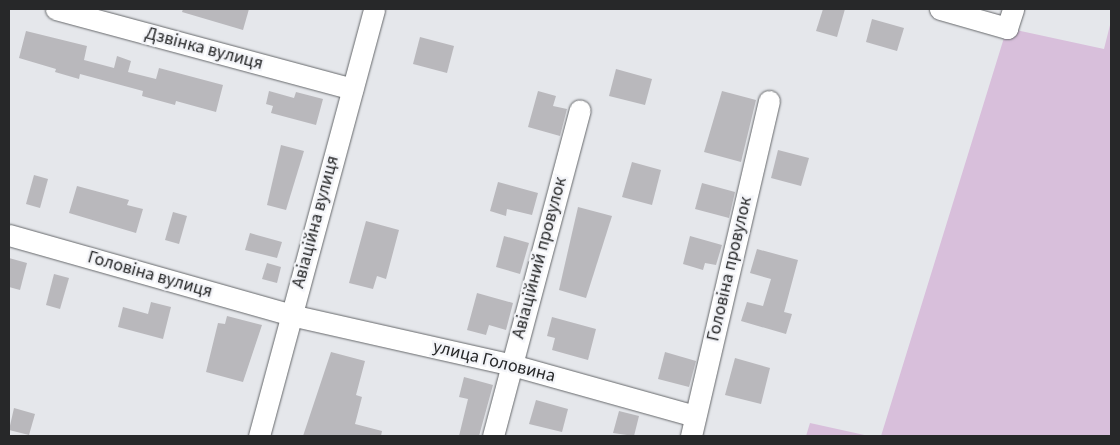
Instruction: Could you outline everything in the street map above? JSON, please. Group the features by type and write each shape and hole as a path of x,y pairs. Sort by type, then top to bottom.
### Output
{"street":[{"name":"Дзвінка вулиця","path":"56,9 352,89"},
{"name":"Авіаційна вулиця","path":"259,436 374,9"},
{"path":"940,9 1010,18"},
{"name":"Головіна провулок","path":"691,436 769,101"},
{"name":"Авіаційний провулок","path":"493,436 580,110"},
{"name":"Головіна вулиця","path":"9,234 291,315"},
{"name":"улица Головина","path":"291,315 512,364 696,416"}],"shaded area":[{"path":"1111,21 1111,436 881,436 1007,28 1104,49"},
{"path":"810,423 869,436 806,436"}],"building":[{"path":"183,9 249,9 243,30 182,12"},
{"path":"823,9 845,9 837,37 816,31"},
{"path":"872,19 904,28 897,51 866,42"},
{"path":"26,31 87,46 84,60 114,68 117,56 131,61 128,72 156,79 159,68 223,85 216,112 176,101 175,105 142,96 143,91 80,74 79,79 55,72 56,69 19,58"},
{"path":"420,37 454,46 447,73 413,64"},
{"path":"616,69 652,79 645,105 609,96"},
{"path":"269,91 294,98 296,92 323,99 316,125 271,113 273,106 266,104"},
{"path":"538,91 556,96 553,106 567,109 560,136 528,127"},
{"path":"722,91 756,100 741,162 704,152"},
{"path":"281,145 304,151 286,210 267,205"},
{"path":"778,150 809,158 801,186 771,178"},
{"path":"632,162 661,170 652,205 622,197"},
{"path":"34,175 48,179 40,208 26,204"},
{"path":"498,182 538,193 532,215 507,209 506,216 490,211"},
{"path":"702,183 735,192 729,218 695,209"},
{"path":"77,186 129,200 127,205 143,209 136,233 69,213"},
{"path":"578,207 612,216 586,298 559,290"},
{"path":"173,212 187,216 179,244 165,240"},
{"path":"366,221 399,230 386,279 377,276 373,289 349,283"},
{"path":"250,233 282,242 277,258 245,250"},
{"path":"504,236 529,243 520,274 496,267"},
{"path":"690,236 722,245 716,265 705,263 703,270 683,264"},
{"path":"757,249 798,260 784,312 792,314 786,334 741,321 747,302 763,306 771,279 750,273"},
{"path":"9,258 27,263 20,290 9,287"},
{"path":"267,263 281,267 277,283 262,279"},
{"path":"54,274 69,278 60,309 46,305"},
{"path":"477,293 513,303 506,330 489,325 486,335 467,330"},
{"path":"151,302 171,307 163,339 118,327 123,307 148,314"},
{"path":"227,316 262,325 243,382 206,372 218,323 225,324"},
{"path":"552,317 596,329 588,360 552,350 555,338 547,336"},
{"path":"331,352 365,361 356,395 362,397 355,424 382,431 381,436 303,436"},
{"path":"665,352 696,361 689,387 658,379"},
{"path":"735,358 770,368 761,404 725,395"},
{"path":"464,377 493,385 479,436 459,436 468,399 459,397"},
{"path":"536,400 568,409 562,432 529,424"},
{"path":"14,408 35,414 29,435 9,430"},
{"path":"619,411 639,416 634,436 613,433"}]}
